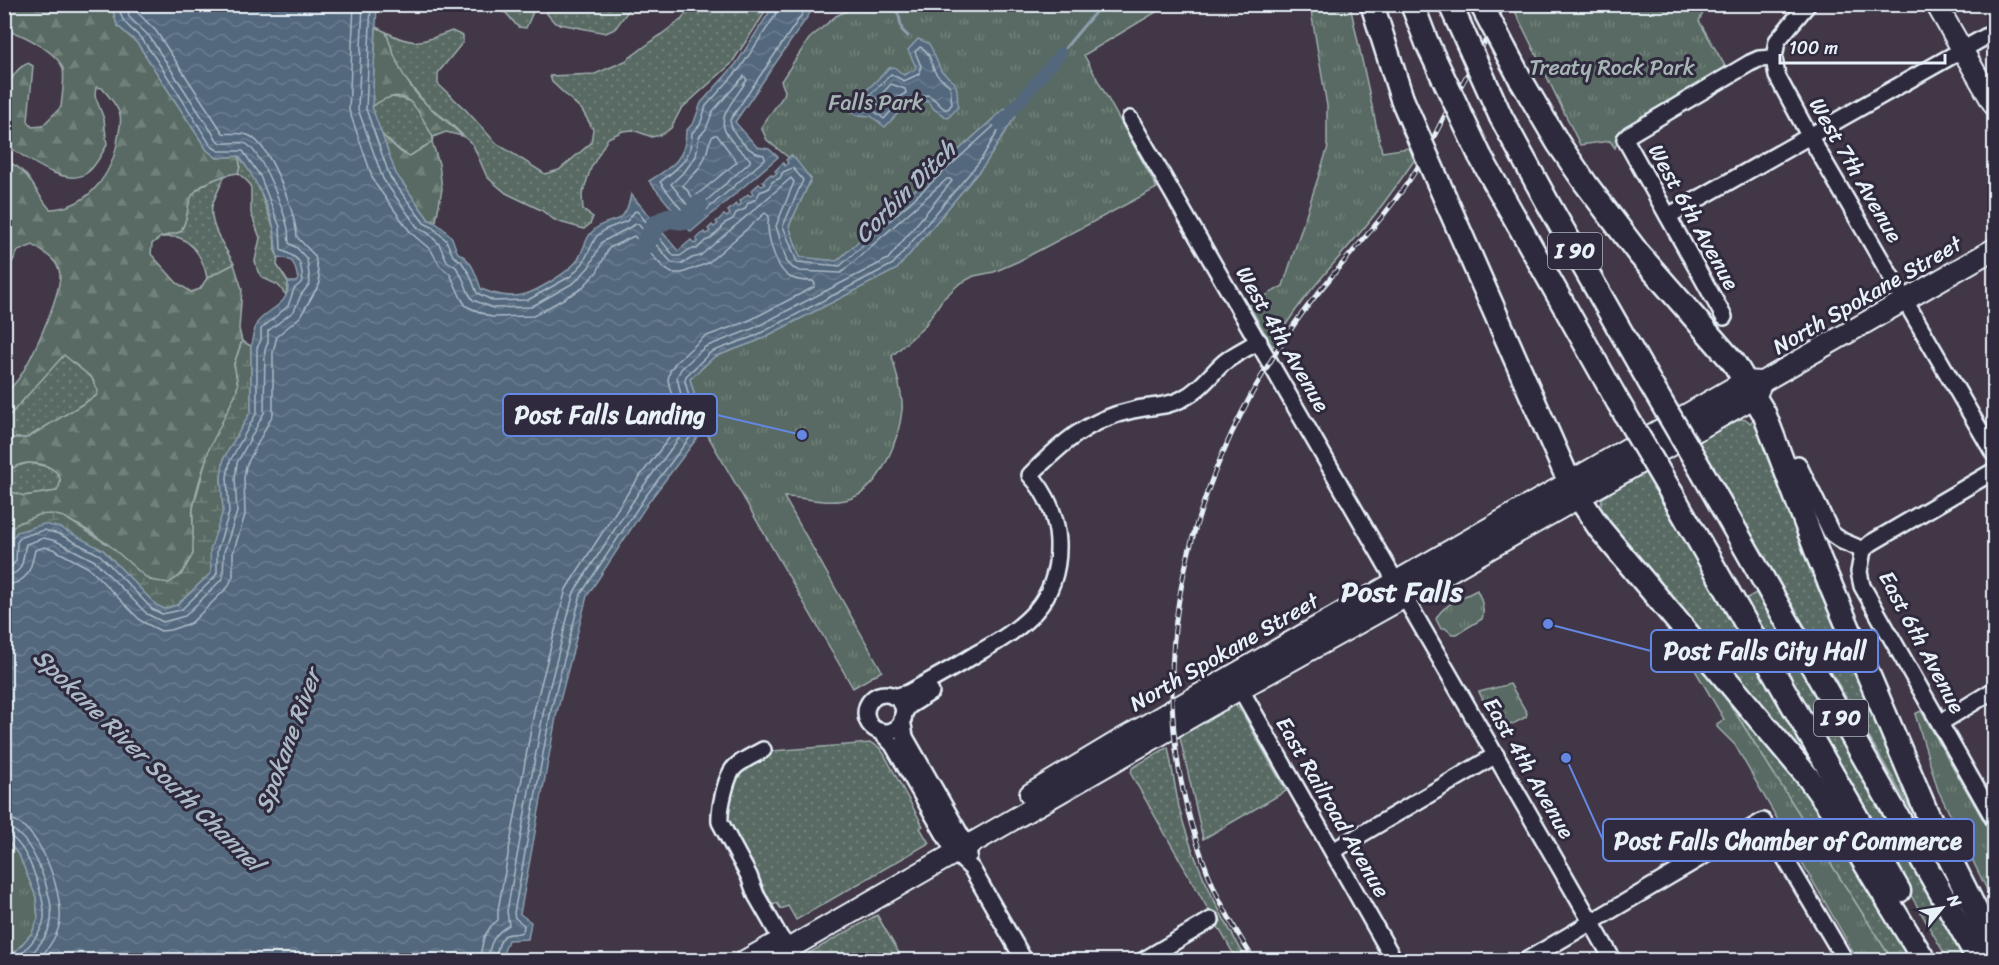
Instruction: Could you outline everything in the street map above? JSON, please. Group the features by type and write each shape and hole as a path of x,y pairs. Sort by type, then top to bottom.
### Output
{"highway":[{"path":"1372,4 1402,99 1575,490 1600,529 1808,777 1838,819 1924,960"},
{"name":"I 90","path":"1412,4 1427,43 1480,156 1618,402 1939,960"},
{"name":"I 90","path":"1450,4 1501,117 1550,207 1979,960"},
{"path":"1481,4 1521,80 1558,143 1609,216 1678,301 1754,387 1820,558 1926,811 1995,947"}],"main road":[{"path":"1936,4 1995,105"},
{"name":"North Spokane Street","path":"769,960 958,844 1236,682 1401,590 1995,249"},
{"name":"North Spokane Street","path":"746,960 787,950"}],"street":[{"path":"1774,58 1777,41 1808,4"},
{"path":"1668,216 1995,32"},
{"name":"West 7th Avenue","path":"1774,58 1779,81 1995,454"},
{"name":"West 6th Avenue","path":"1724,317 1625,140 1630,134 1750,63 1759,59 1774,58"},
{"name":"West 4th Avenue","path":"1130,119 1401,590"},
{"path":"1034,472 1062,444 1094,423 1134,410 1168,405 1188,396 1226,361 1259,341"},
{"name":"East 6th Avenue","path":"1798,464 1832,534 1863,550 1859,572 1862,586 1995,819"},
{"path":"1863,550 1871,543 1995,471"},
{"path":"894,697 908,693 1010,635 1028,620 1040,605 1054,575 1058,537 1054,519 1034,472"},
{"path":"1024,960 958,844 908,743 904,733 903,716 901,704 889,695 878,696 867,706 867,720 873,728 888,732 896,728 903,716 906,708 915,701 1024,637 1038,624 1054,601 1068,554 1067,534 1059,502 1050,484 1034,472"},
{"name":"East 4th Avenue","path":"1401,590 1613,960"},
{"name":"East Railroad Avenue","path":"1236,682 1394,960"},
{"path":"1940,723 1995,690"},
{"path":"880,731 893,745 958,844"},
{"path":"763,750 737,765 731,772 720,817 724,830 750,876 754,892 787,950"},
{"path":"1333,851 1496,755"},
{"path":"1527,960 1763,821 1845,960"},
{"path":"1144,960 1211,920"}],"green space":[{"path":"546,4 629,5 628,11 615,29 606,33 555,23 547,14"},
{"name":"Falls Park","path":"899,4 1168,5 1084,55 1157,188 1019,261 994,272 974,276 959,284 942,300 924,327 892,356 901,390 902,410 893,447 872,484 863,492 844,500 827,501 784,497 882,671 853,688 704,429 690,379 714,357 757,341 897,269 985,164 1015,117 1005,108 837,261 800,258 789,226 811,179 791,155 789,158 767,140 761,127 784,95 785,91 781,81 809,39 836,16 848,10 892,11"},
{"path":"5,5 114,5 113,11 117,25 138,44 207,150 217,158 239,156 238,173 210,181 193,194 180,232 161,237 152,244 151,254 177,283 191,292 200,289 207,278 234,264 242,289 239,329 242,341 234,364 238,385 200,478 193,508 193,553 183,572 171,582 160,583 147,578 90,532 79,525 54,516 29,519 13,529 10,538 11,558 5,565 5,490 24,496 57,491 60,484 57,473 40,464 24,464 5,473 5,393 21,375 35,348 55,299 60,275 54,261 33,245 18,251 5,276 5,164 8,162 22,170 50,209 64,207 87,195 105,176 115,151 121,121 119,111 112,101 102,88 96,87 95,96 104,119 107,145 91,169 79,176 68,177 45,169 5,144 8,87 19,69 28,63 33,66 28,121 32,127 42,126 61,107 64,78 60,63 48,51 16,34 10,32 5,36","holes":["64,355 92,378 98,391 96,396 27,438 11,438 6,432 6,419"]},
{"path":"486,5 530,5 533,12 526,28 518,27 506,13"},
{"path":"690,5 768,5 731,64 681,109 671,128 663,134 652,137 633,130 623,131 608,138 591,168 582,195 583,210 593,217 584,229 556,221 541,210 506,193 487,177 473,145 426,104 403,76 386,32 412,41 426,40 452,31 463,36 463,42 438,73 438,84 496,143 545,174 559,170 591,143 593,129 582,110 552,82 550,76 595,74 625,61 682,19"},
{"path":"1310,5 1350,5 1382,152 1415,147 1418,155 1375,214 1305,297 1273,347 1249,305 1283,286 1328,147 1327,106"},
{"name":"Treaty Rock Park","path":"1512,5 1707,5 1699,21 1728,71 1628,130 1618,140 1615,148 1610,141 1580,145"},
{"path":"376,27 386,32 397,62 419,97 462,136 446,132 433,137 416,108 402,97 394,96 384,99 372,107"},
{"path":"385,97 396,97 411,102 433,137 432,142 410,156 389,141 380,131 372,107"},
{"path":"381,135 402,153 410,156 432,142 439,164 442,189 436,221 429,220 396,174"},
{"path":"239,156 255,178 274,229 277,265 288,282 286,295 278,285 263,278 258,272 255,261 260,238 251,213 251,188 238,173"},
{"path":"225,175 213,202 212,214 219,236 234,264 207,278 204,266 191,245 178,237 161,237 180,232 192,195 205,184"},
{"path":"242,341 251,346 251,411 224,458 221,477 223,511 211,550 211,573 177,605 164,609 156,605 103,550 18,532 11,539 12,529 16,524 38,515 51,514 64,517 109,545 149,580 169,583 181,575 193,554 193,508 209,449 236,393 238,385 234,364"},
{"path":"64,354 92,378 98,391 96,396 27,438 11,438 6,431 6,419"},
{"path":"1740,419 1750,423 1753,420 1758,425 1930,843 1698,441"},
{"path":"29,463 48,467 58,473 60,483 57,491 24,496 5,490 5,473 16,466"},
{"path":"1645,473 1844,815 1637,566 1600,510 1602,499 1606,495"},
{"path":"1477,590 1483,608 1482,619 1457,634 1452,634 1445,628 1441,629 1436,619 1439,614 1454,602"},
{"path":"1756,593 1971,960 1948,960 1745,599"},
{"path":"1683,640 1708,670 1892,960 1858,960 1735,745 1717,727 1717,724 1724,719 1679,643"},
{"path":"1708,670 1813,792 1915,960 1892,960"},
{"path":"1510,684 1527,713 1526,717 1515,723 1496,726 1479,692"},
{"path":"1230,703 1236,705 1241,711 1286,791 1203,839 1178,729"},
{"path":"1921,711 1994,839 1994,904 1938,790 1915,714"},
{"path":"871,743 879,747 884,754 923,826 920,828 929,843 796,920 788,906 781,909 777,903 773,905 727,826 725,821 734,777 739,771 772,751"},
{"path":"1168,747 1179,807 1191,847 1226,924 1247,960 1237,960 1131,774 1132,768"},
{"path":"4,837 20,857 36,897 38,919 32,933 8,960 4,960"},
{"path":"877,915 903,960 807,960 812,958 809,953"}],"water":[{"path":"114,5 377,5 372,107 396,174 429,220 452,238 458,253 467,259 473,268 481,289 503,295 515,296 532,292 567,271 578,259 591,233 604,223 620,218 628,206 631,194 678,251 691,240 695,244 698,241 696,239 704,232 706,234 710,231 708,229 712,225 714,227 718,224 716,222 724,215 727,217 730,214 728,211 736,204 738,207 741,204 740,201 748,194 750,196 753,194 751,191 759,184 762,186 765,184 763,181 771,174 773,176 777,173 775,171 783,163 785,166 788,163 786,160 792,155 811,179 789,226 800,257 837,261 1005,108 1015,117 985,164 897,269 757,341 714,357 690,379 704,429 650,500 587,596 557,712 520,914 531,922 528,939 508,940 501,960 8,960 32,933 38,918 36,897 20,857 5,837 4,565 11,558 11,539 17,532 44,524 61,528 103,550 156,605 164,609 177,605 211,573 210,550 223,511 221,477 224,458 251,411 251,346 256,325 286,296 288,282 298,280 293,263 288,259 278,257 269,211 239,156 217,158 207,150 138,44 117,25"},
{"path":"774,5 821,5 810,13 735,122 757,147 769,149 778,157 691,232 649,181 676,161 683,149 686,131 694,122 701,103 736,64"},
{"path":"918,39 928,43 941,71 955,83 958,107 948,118 935,110 927,101 900,111 885,127 871,116 855,115 853,110 861,96 889,68 894,67 904,75 914,70 916,67 908,50"}],"waterway":[{"path":"893,4 902,30 908,36"},
{"name":"Corbin Ditch","path":"1061,53 1102,4"},
{"name":"Corbin Ditch","path":"1000,125 1061,53"},
{"path":"643,248 656,225 668,218 685,220 698,205"}],"railway":[{"path":"1254,960 1215,890 1189,817 1175,745 1172,672 1179,601 1195,530 1219,462 1252,394 1306,308 1387,211 1416,170 1504,4"}],"place":[{"name":"Post Falls Landing","path":"802,435"},
{"name":"Post Falls City Hall","path":"1548,624"},
{"name":"Post Falls Chamber of Commerce","path":"1566,758"}],"district":[{"name":"Post Falls","path":"1402,591"}],"water label":[{"name":"Spokane River","path":"288,741"},
{"name":"Spokane River South Channel","path":"148,760"}]}
